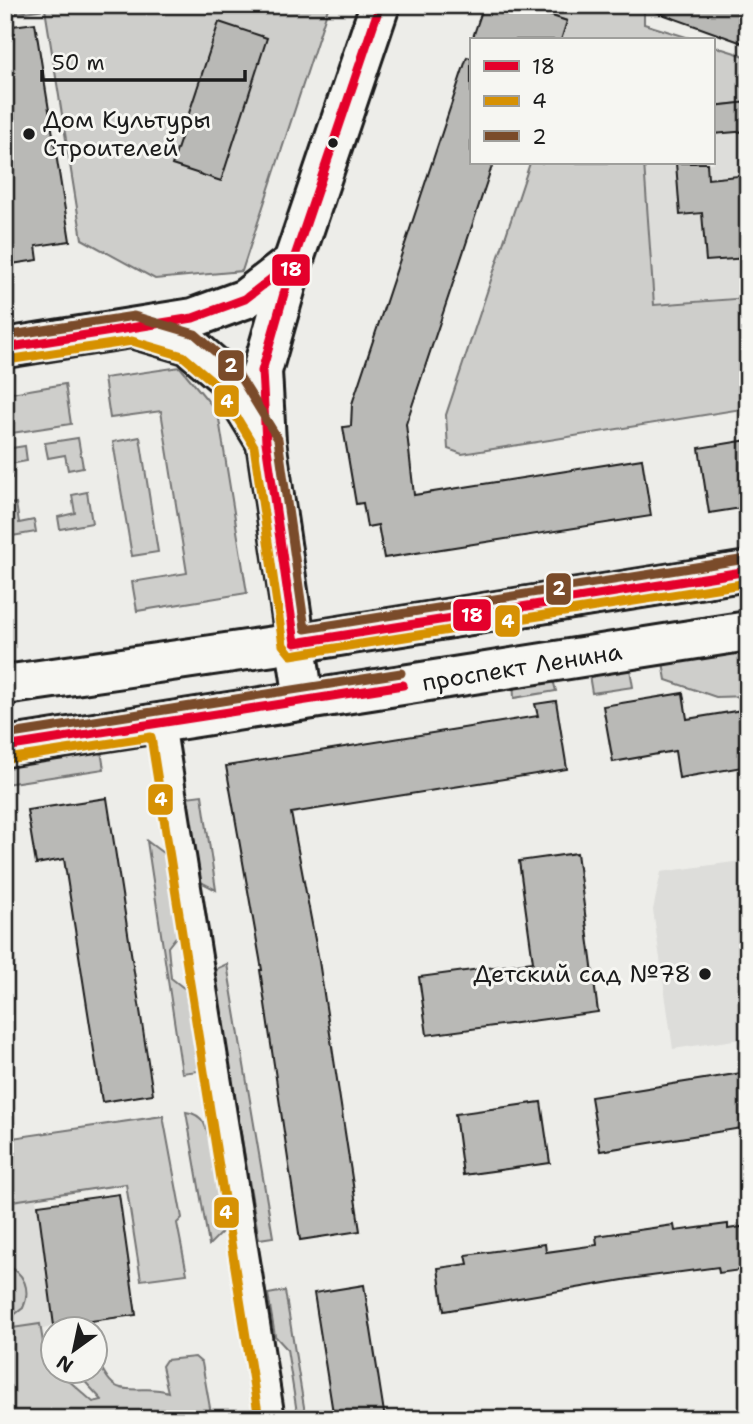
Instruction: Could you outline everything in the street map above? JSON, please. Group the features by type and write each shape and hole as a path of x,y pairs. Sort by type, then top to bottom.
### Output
{"main road":[{"path":"304,700 266,442 262,371 293,262 380,5"},
{"path":"5,348 193,317 245,299 293,262"},
{"path":"133,328 189,345 226,377 266,442"},
{"path":"5,685 295,643 748,571"},
{"name":"проспект Ленина","path":"5,747 748,631"}],"street":[{"path":"161,723 271,1419"}],"shaded area":[{"path":"5,5 329,5 242,271 155,279 82,239 45,9 5,15"},
{"path":"522,5 632,5 644,11 644,24 690,38 562,38 567,21"},
{"path":"714,46 748,57 748,102 714,106"},
{"path":"748,102 748,298 654,305 645,164 714,164 714,106"},
{"path":"530,164 644,164 654,305 748,298 748,408 462,454 448,449 446,415"},
{"path":"180,367 218,413 247,593 137,611 132,582 187,573 161,411 110,418 104,378"},
{"path":"65,384 71,424 5,434 5,394"},
{"path":"140,437 158,552 132,556 113,442"},
{"path":"78,438 83,467 68,470 65,455 48,458 45,443"},
{"path":"25,446 27,461 10,464 12,478 5,479 5,449"},
{"path":"87,492 92,523 60,529 58,517 75,513 72,495"},
{"path":"16,503 19,523 34,520 36,532 6,537 5,505"},
{"path":"748,643 748,696 716,697 666,680 662,656"},
{"path":"629,663 633,687 592,693 588,669"},
{"path":"513,677 553,680 556,691 514,698"},
{"path":"100,745 104,769 5,784 5,760"},
{"path":"202,795 216,890 197,880 186,797"},
{"path":"147,841 167,856 179,933 168,947 171,978 185,989 199,1071 182,1073"},
{"name":"Детский сад №78","path":"748,860 748,1038 673,1049 653,910 661,872"},
{"path":"227,964 273,1237 259,1239 214,975 218,968"},
{"path":"186,1112 201,1118 204,1123 214,1161 223,1231 209,1245"},
{"path":"163,1116 182,1218 177,1223 187,1274 141,1280 126,1184 5,1202 5,1139"},
{"path":"34,1185 53,1316 38,1316 38,1330 5,1419 5,1189"},
{"path":"5,1265 22,1277 26,1295 23,1308 5,1322"},
{"path":"285,1291 306,1419 298,1419 287,1349 275,1336 268,1294"},
{"path":"38,1324 38,1386 75,1386 93,1402 102,1400 89,1386 108,1386 108,1378 116,1386 127,1389 156,1389 168,1392 162,1366 166,1360 195,1357 202,1363 212,1419 5,1419 5,1329"}],"building":[{"path":"484,5 519,5 567,21 562,38 473,38"},
{"path":"646,5 748,5 748,45 645,8"},
{"path":"219,22 267,38 221,181 172,165"},
{"name":"Дом Культуры Строителей","path":"35,23 70,241 36,246 38,260 5,265 5,27"},
{"path":"467,57 470,58 470,164 493,164 406,424 414,495 642,459 651,516 384,558 378,525 367,527 363,503 356,504 343,427 351,426 352,404"},
{"path":"748,102 748,131 714,134 714,106"},
{"path":"676,164 707,164 708,179 748,175 748,258 706,261 702,213 680,215"},
{"path":"748,440 748,507 709,513 699,448"},
{"path":"683,693 687,719 748,709 748,766 679,778 675,751 613,762 603,706"},
{"path":"556,701 567,769 291,813 319,961 360,1231 300,1240 262,970 226,766 538,716 535,704"},
{"path":"107,798 153,1094 102,1102 64,859 36,864 27,810"},
{"path":"577,853 598,1012 427,1035 419,977 533,962 519,861"},
{"path":"748,1072 748,1127 600,1151 591,1097"},
{"path":"541,1102 550,1163 463,1175 455,1114"},
{"path":"119,1194 136,1315 108,1319 108,1316 53,1316 38,1205"},
{"path":"728,1224 728,1229 748,1226 748,1269 719,1273 718,1267 629,1279 444,1311 438,1268 468,1264 466,1255 545,1244 546,1252 597,1245 596,1236 674,1225 675,1231"},
{"path":"364,1285 385,1419 334,1419 314,1293"}],"transit line":[{"name":"18","path":"380,5 293,262 262,371 266,442 295,643 748,571"},
{"name":"18","path":"5,348 193,318 245,299 293,262"},
{"name":"2","path":"5,336 134,316 195,334 235,369 278,439 305,629 746,559"},
{"name":"4","path":"7,360 132,341 183,356 217,385 254,446 283,645 291,655 748,583"},
{"name":"2","path":"5,735 401,673"},
{"name":"18","path":"5,747 403,685"},
{"name":"4","path":"7,759 151,737 259,1419"}],"place":[{"name":"Дом Культуры Строителей","path":"29,134"},
{"name":"Детский сад №78","path":"705,974"}]}
